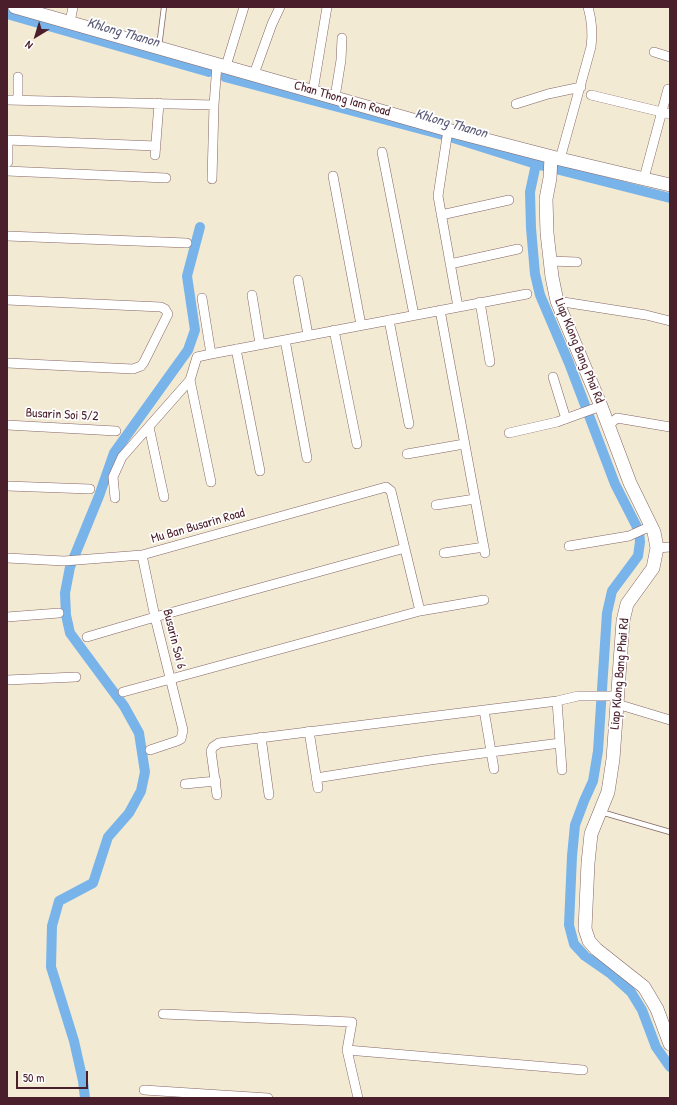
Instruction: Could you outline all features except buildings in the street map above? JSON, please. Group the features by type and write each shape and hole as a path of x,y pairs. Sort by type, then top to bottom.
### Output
{"street":[{"name":"Chan Thong Iam Road","path":"15,7 159,47 220,69 254,74 554,160 644,178 670,185"},
{"path":"70,22 73,7"},
{"path":"212,179 214,105 216,87 220,69 244,7"},
{"path":"254,74 272,24 280,7"},
{"path":"313,91 327,7"},
{"path":"554,160 581,87 591,47 593,33 592,18 588,7"},
{"path":"335,98 341,60 342,38"},
{"path":"654,52 670,57"},
{"path":"18,77 18,100"},
{"path":"516,104 548,94 581,87"},
{"path":"644,178 666,113 668,89"},
{"path":"591,95 666,113"},
{"path":"7,100 214,105"},
{"path":"159,103 156,151 7,140 8,167 166,178"},
{"path":"448,130 438,196 458,306"},
{"path":"382,152 414,315"},
{"name":"Liap Klong Bang Phai Rd","path":"554,160 546,199 550,261 557,301 597,408 608,426 648,528 654,532 657,548 653,568 627,604 623,621 615,699 613,759 608,792 591,834 585,928 589,941 596,949 644,987 657,1009 670,1044"},
{"path":"333,176 361,325"},
{"path":"441,215 509,200"},
{"path":"7,236 187,243"},
{"path":"450,264 518,249"},
{"path":"550,261 577,262"},
{"path":"298,280 308,335"},
{"path":"115,498 113,477 122,457 190,380 197,358 260,344 527,294"},
{"path":"252,295 260,344"},
{"path":"202,298 211,354"},
{"path":"7,300 161,307 165,309 168,314 144,362 137,368 7,363"},
{"path":"557,301 670,320"},
{"path":"480,302 490,362"},
{"path":"440,310 484,550 444,553"},
{"path":"389,320 409,424"},
{"path":"334,330 357,444"},
{"path":"284,340 307,458"},
{"path":"236,349 260,471"},
{"path":"553,377 566,418"},
{"path":"190,380 211,482"},
{"path":"509,433 581,414 597,408"},
{"path":"608,426 617,418 670,427"},
{"name":"Busarin Soi 5/2","path":"7,425 116,431"},
{"path":"149,427 164,498"},
{"path":"407,454 464,444"},
{"path":"7,486 90,489"},
{"name":"Mu Ban Busarin Road","path":"7,558 64,561 142,555 384,488 389,488 391,491 405,548"},
{"path":"436,505 475,499"},
{"path":"569,546 635,534 648,528"},
{"path":"87,637 405,548 420,612"},
{"path":"657,548 670,548"},
{"name":"Busarin Soi 6","path":"142,555 155,617 183,730 181,739 150,750"},
{"path":"123,692 170,678 420,612 484,600"},
{"path":"7,617 60,613"},
{"path":"7,680 76,677"},
{"path":"218,795 212,751 213,748 219,743 589,696 615,699 670,720"},
{"path":"557,700 562,770"},
{"path":"484,710 494,769"},
{"path":"309,731 318,788"},
{"path":"261,737 269,794"},
{"path":"316,778 560,743"},
{"path":"185,784 216,781"},
{"path":"163,1014 352,1022 347,1050 358,1098"},
{"path":"347,1050 583,1070"},
{"path":"144,1090 268,1098"}],"lane":[{"path":"159,47 164,7"},
{"path":"600,812 670,832"}],"waterway":[{"name":"Khlong Thanon","path":"7,14 209,72"},
{"name":"Khlong Thanon","path":"225,77 447,136 536,164 670,198"},
{"path":"536,164 530,192 531,228 535,274 540,295 569,363 615,484 639,531 640,542 638,556 612,591 607,613 598,751 593,781 575,825 569,925 574,944 585,956 611,974 631,992 642,1010 656,1047 670,1067"},
{"path":"85,1098 83,1081 74,1041 51,967 52,926 59,901 93,883 108,837 129,813 141,791 145,772 139,733 124,706 70,633 66,615 65,593 70,567 99,496 114,453 188,350 195,330 187,276 200,227"}]}
